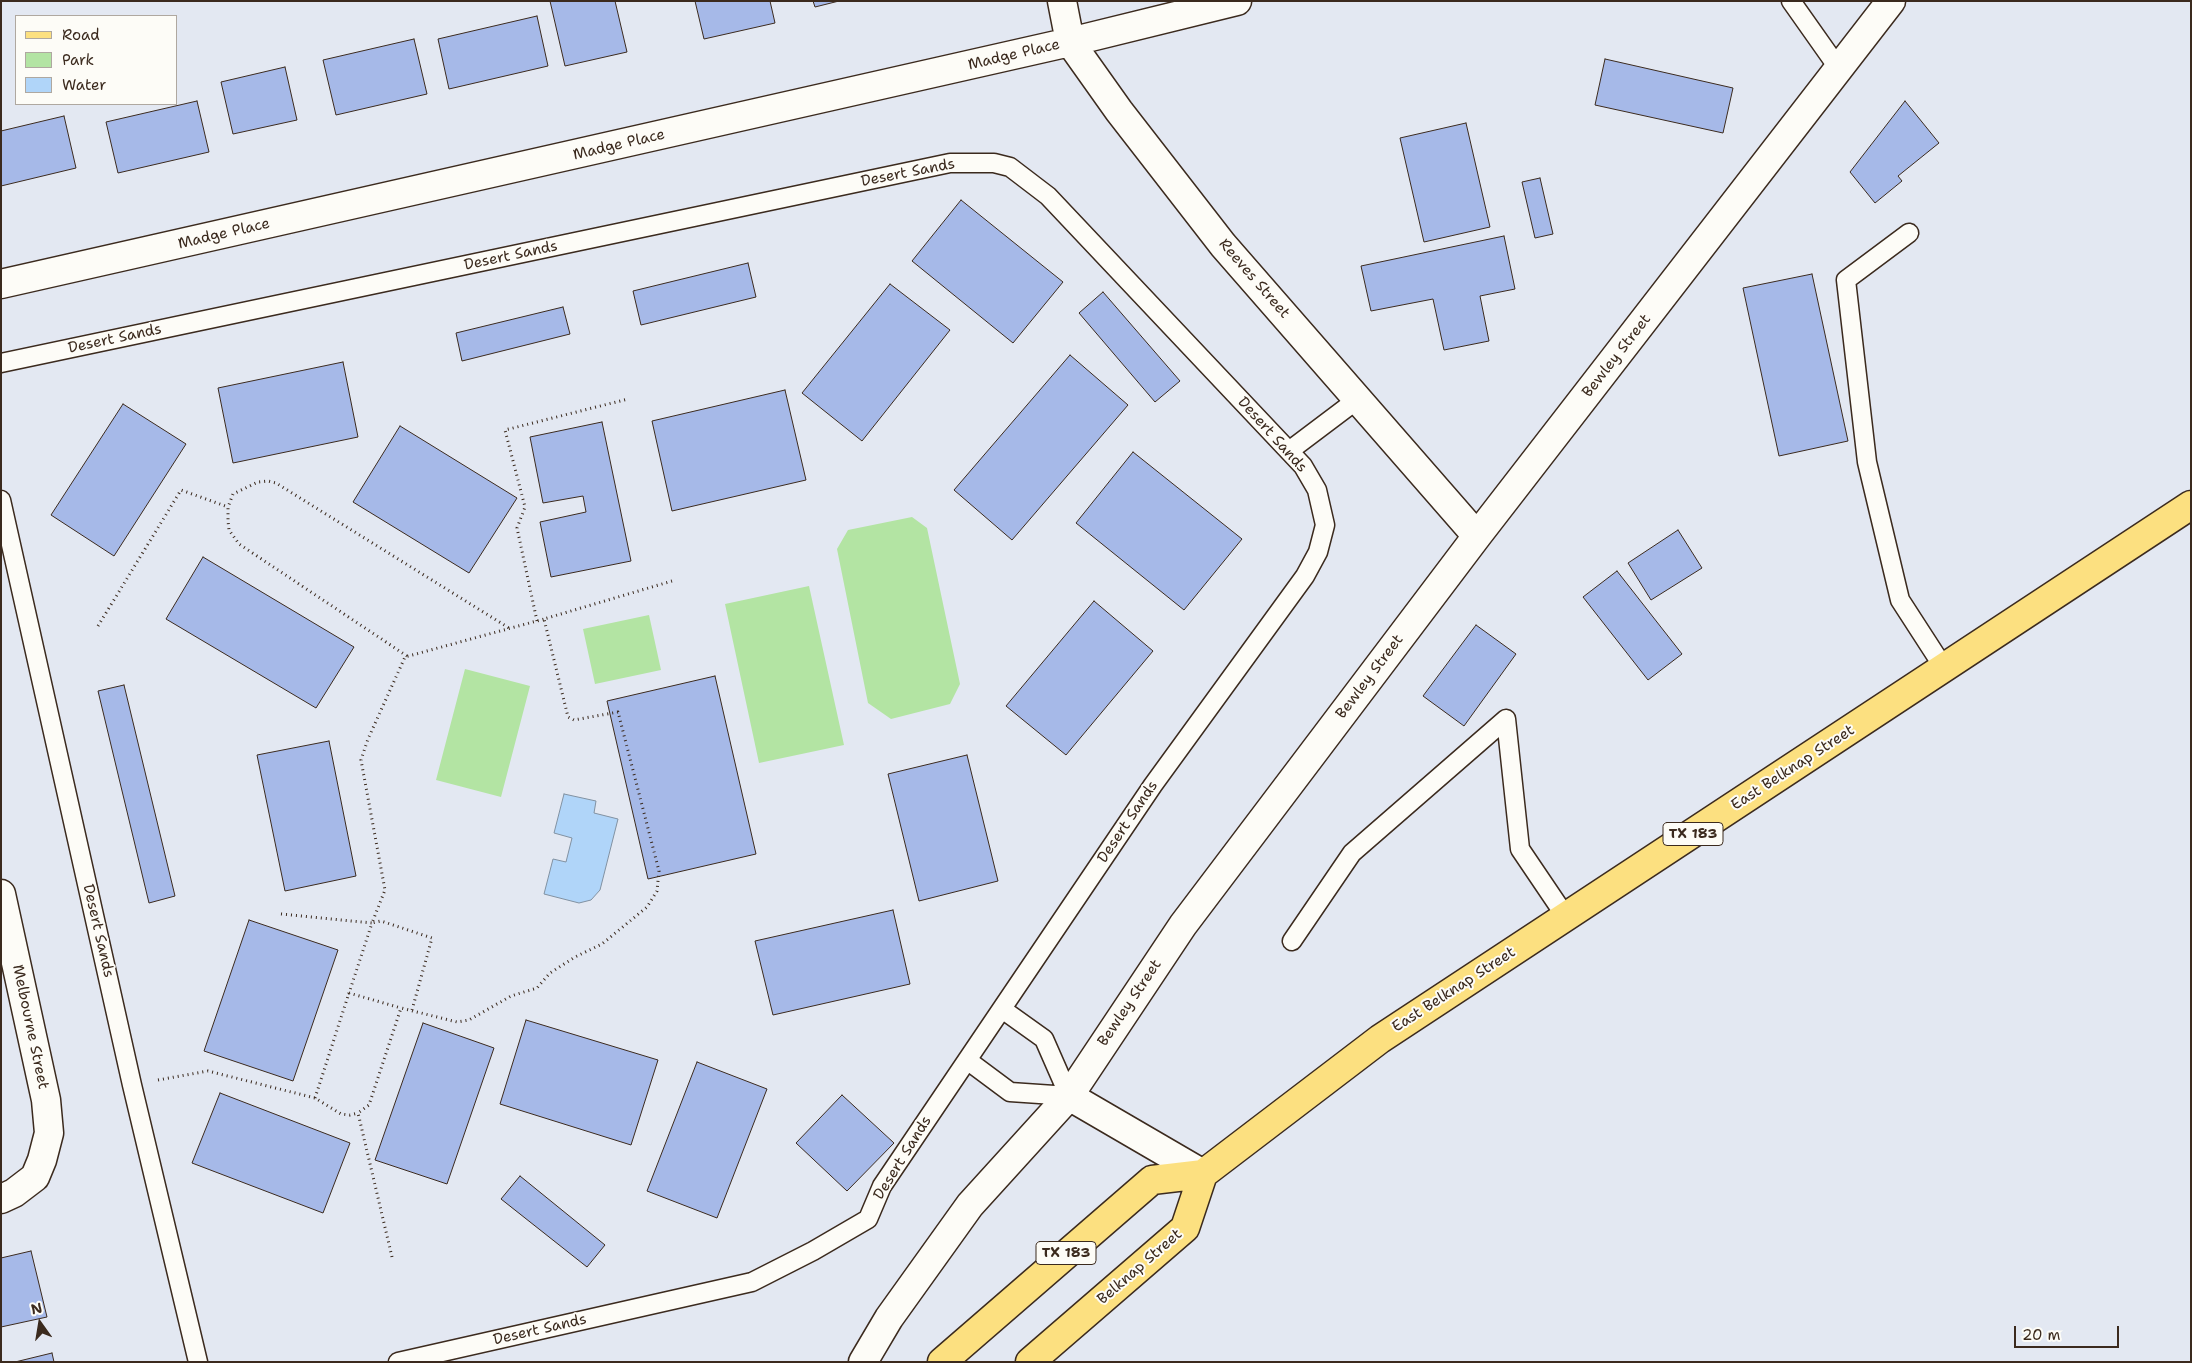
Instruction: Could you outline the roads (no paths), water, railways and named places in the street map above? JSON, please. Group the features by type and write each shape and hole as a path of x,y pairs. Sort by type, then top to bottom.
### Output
{"main road":[{"name":"East Belknap Street","path":"1202,1174 1380,1039 2191,505"},
{"name":"TX 183","path":"942,1362 1152,1180 1202,1174"},
{"name":"Belknap Street","path":"1030,1362 1185,1228 1202,1174"}],"street":[{"name":"Reeves Street","path":"1062,1 1070,42 1119,111 1224,245 1477,536"},
{"name":"Madge Place","path":"1,284 1070,42 1237,1"},
{"name":"Bewley Street","path":"863,1362 889,1318 970,1205 1068,1096 1183,926 1477,536 1891,1"},
{"name":"Melbourne Street","path":"1,894 46,1100 49,1133 42,1160 35,1177 14,1194 1,1199"},
{"path":"1068,1096 1202,1174"}],"lane":[{"path":"1791,1 1839,69"},
{"name":"Desert Sands","path":"1,363 950,163 994,163 1010,167 1048,196 1303,466 1317,490 1325,525 1318,552 1306,576 1153,786 882,1186 868,1220 752,1282 398,1362"},
{"path":"1909,233 1846,280 1867,462 1900,600 1944,668"},
{"path":"1289,451 1358,399"},
{"name":"Desert Sands","path":"1,500 132,1085 198,1362"},
{"path":"1292,941 1352,853 1506,719 1520,849 1566,917"},
{"path":"967,1060 1010,1092 1068,1096 1044,1039 1002,1009"}],"water":[{"path":"564,794 596,801 594,813 618,819 600,890 591,900 579,903 544,894 553,859 566,862 572,838 554,833"}]}
